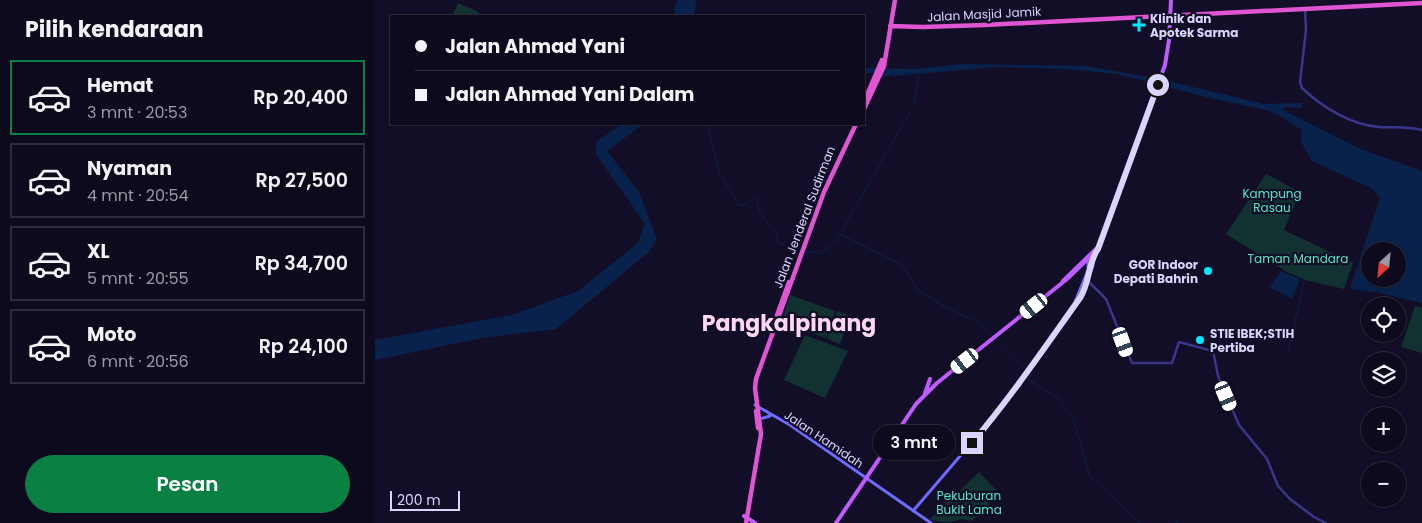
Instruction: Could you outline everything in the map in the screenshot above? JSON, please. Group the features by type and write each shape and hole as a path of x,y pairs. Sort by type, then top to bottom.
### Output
{"highway":[{"path":"865,107 882,66 894,0"},
{"name":"Jalan Masjid Jamik","path":"889,26 923,28 1422,3"},
{"path":"865,100 879,75"},
{"name":"Jalan Jenderal Sudirman","path":"758,443 755,383 766,348 824,192 855,125"},
{"name":"Jalan Jenderal Sudirman","path":"745,520 758,443 760,419 756,405"}],"main road":[{"path":"836,523 914,406 937,382 1059,285 1091,256 1099,246 1158,85 1167,52 1171,0"},
{"path":"912,511 1027,372 1088,282 1093,266 1091,256"},
{"path":"1074,304 1085,280 1091,256"},
{"path":"923,397 930,379"},
{"name":"Jalan Hamidah","path":"756,405 771,416 789,424 931,523"},
{"name":"Jalan Hamidah","path":"760,419 771,416"},
{"path":"745,520 755,523"}],"street":[{"path":"1305,9 1307,21 1300,82 1302,88 1337,114 1358,122 1374,127 1422,130"},
{"path":"1088,282 1106,300 1132,363 1172,363 1179,342 1210,349 1214,352 1218,376 1239,425 1267,459 1279,486 1290,500 1314,518 1326,523"}],"green space":[{"path":"458,3 479,12 478,15 452,15"},
{"name":"Taman Mandara","path":"1266,174 1300,192 1284,230 1353,263 1344,289 1305,280 1287,272 1226,234"},
{"path":"790,295 835,311 826,338 781,323"},
{"path":"1415,306 1422,308 1422,353 1401,347 1403,342 1406,342 1406,332"},
{"path":"837,311 850,316 840,344 827,339"},
{"path":"805,335 848,351 825,398 784,380"},
{"name":"Pekuburan Bukit Lama","path":"979,472 996,490 987,501 990,505 972,521 961,519 941,522 930,519"}],"water":[{"path":"679,0 696,0 694,15 674,15 675,6"},
{"path":"963,64 1086,66 1160,79 1264,104 1303,103 1301,108 1285,107 1283,110 1358,148 1422,171 1422,303 1406,299 1406,297 1350,289 1361,256 1361,288 1406,288 1406,242 1365,242 1380,198 1371,188 1312,161 1301,142 1302,130 1277,114 1117,74 1068,69 997,67 882,77 879,72 865,74 865,68 916,69"},
{"path":"621,125 642,125 607,151 639,192 657,239 650,251 556,329 482,338 375,360 375,340 512,315 578,291 638,243 645,224 596,154 596,142"},
{"path":"1281,271 1300,279 1292,299 1270,287"}],"waterway":[{"path":"914,104 919,76"},
{"path":"806,251 822,251 836,241 911,110"},
{"path":"707,125 720,174 739,205 745,205 751,199 756,198 760,213 777,235 777,242 786,246"},
{"path":"840,234 902,265 918,290 948,309 979,322 993,336"},
{"path":"1288,352 1304,282"},
{"path":"997,338 1031,375 1028,379 1059,399 1073,418 1090,476 1140,523"}],"place":[{"name":"Klinik dan Apotek Sarma","path":"1139,25"},
{"name":"GOR Indoor Depati Bahrin","path":"1208,271"},
{"name":"STIE IBEK;STIH Pertiba","path":"1200,340"}],"district":[{"name":"Pangkalpinang","path":"789,323"}],"route":[{"path":"972,443 997,413 1080,298 1093,266 1093,256 1098,249 1158,85"}],"park label":[{"name":"Kampung Rasau","path":"1272,200"}]}
